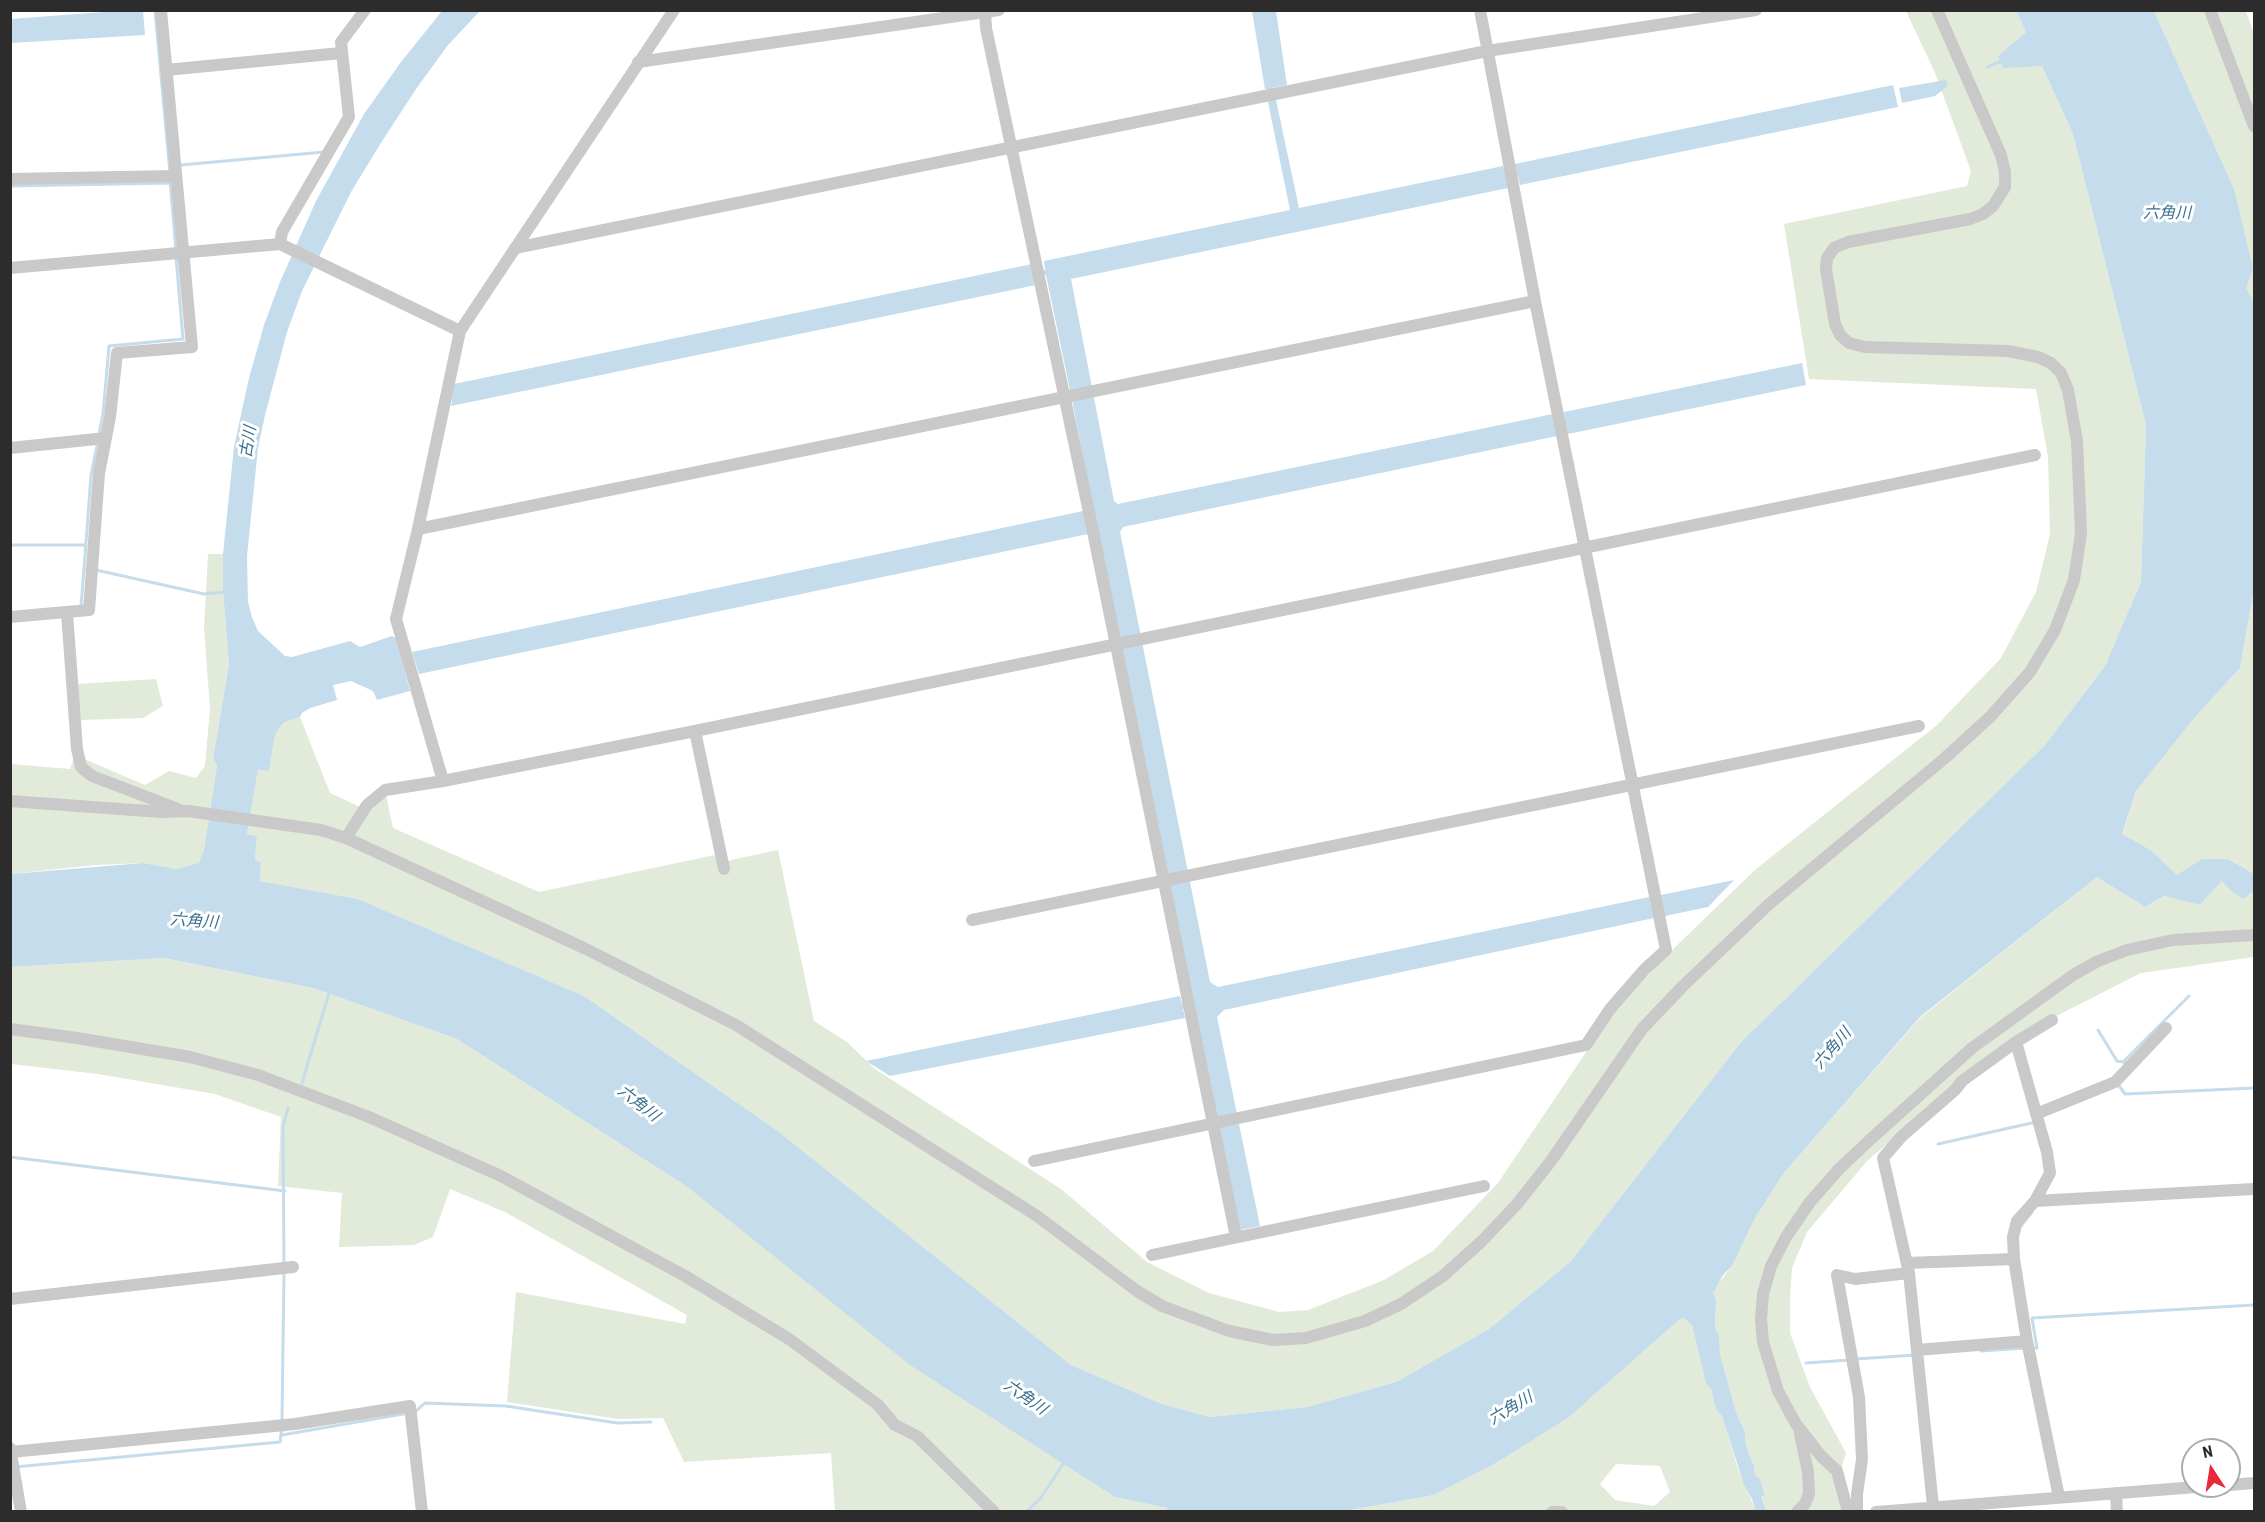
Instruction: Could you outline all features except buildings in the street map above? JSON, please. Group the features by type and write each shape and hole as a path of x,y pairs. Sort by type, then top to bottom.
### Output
{"street":[{"path":"10,617 89,610 100,439 117,353 192,347 183,254 169,177 166,70 161,10"},
{"path":"280,244 282,232 348,117 341,42 365,10"},
{"path":"443,781 396,619 418,529 460,331 674,10"},
{"path":"638,62 999,10"},
{"path":"1034,1161 1586,1045 1610,1009 1645,969 1666,950 1535,301 1480,10"},
{"path":"516,248 1487,51 1756,10"},
{"path":"67,613 77,749 81,767 92,776 165,805 188,811 321,830 346,838 584,948 736,1025 1037,1216 1137,1291 1162,1306 1229,1331 1273,1340 1292,1340 1328,1333 1365,1321 1401,1304 1443,1276 1482,1241 1517,1204 1551,1161 1642,1029 1683,986 1768,905 1945,758 1990,717 2030,672 2055,630 2074,580 2081,533 2077,441 2068,390 2061,373 2051,363 2038,357 2008,351 1865,347 1848,343 1840,335 1835,324 1826,269 1827,258 1834,248 1848,242 1970,219 1983,214 1993,206 2005,187 2005,172 2001,155 1937,10"},
{"path":"2210,10 2254,126"},
{"path":"985,11 1039,274 1076,394 1091,523 1187,1005 1236,1237"},
{"path":"166,70 341,54"},
{"path":"10,179 169,177"},
{"path":"10,268 280,244 460,331"},
{"path":"418,529 1535,301"},
{"path":"10,448 100,439"},
{"path":"346,838 366,805 385,790 443,781 695,731 2035,455"},
{"path":"972,920 1919,726"},
{"path":"695,731 724,869"},
{"path":"10,801 161,812 188,811"},
{"path":"1797,1512 1805,1504 1809,1494 1803,1444 1768,1365 1761,1319 1763,1294 1771,1266 1786,1237 1810,1202 1839,1169 1972,1048 2073,975 2098,961 2127,950 2173,940 2254,935"},
{"path":"1933,1506 1908,1268 1883,1158 1901,1137 1955,1090 1962,1081 2016,1042 2052,1020"},
{"path":"2037,1120 2115,1082 2166,1028"},
{"path":"10,1029 190,1057 258,1075 369,1117 501,1176 685,1276 789,1339 877,1404 895,1425 917,1436 994,1512"},
{"path":"2016,1042 2047,1152 2050,1173 2039,1201 2017,1221 2013,1237 2014,1259 2028,1346 2059,1497"},
{"path":"1152,1255 1484,1186"},
{"path":"2039,1201 2254,1189"},
{"path":"1857,1512 1862,1459 1859,1397 1838,1275 1855,1279 1908,1268 2014,1259"},
{"path":"10,1299 293,1267"},
{"path":"1917,1354 2028,1346"},
{"path":"21,1512 12,1460 289,1425 410,1406 422,1512"},
{"path":"1796,1424 1821,1456 1837,1471 1848,1512"},
{"path":"1876,1512 2181,1488"},
{"path":"2116,1493 2117,1512"},
{"path":"1552,1512 1562,1512"}],"green space":[{"path":"1906,11 2016,11 2026,32 1998,56 2042,66 2073,134 2146,425 2141,582 2105,666 2045,745 1741,1042 1571,1261 1489,1329 1396,1382 1307,1407 1210,1417 1162,1404 1071,1365 779,1132 584,996 358,899 260,881 261,863 255,859 257,836 247,834 258,770 269,771 275,735 279,728 285,722 300,717 330,793 360,807 384,786 393,828 539,892 715,855 717,863 778,850 814,1021 847,1042 875,1069 1061,1189 1147,1262 1209,1293 1279,1312 1308,1310 1384,1280 1433,1251 1498,1183 1613,1012 1668,954 1756,869 1937,725 2001,658 2036,592 2050,534 2048,457 2036,389 1809,379 1784,224 1967,186 1971,171 1935,73"},
{"path":"2154,11 2246,11 2254,34 2254,303 2246,288 2234,189"},
{"path":"208,554 223,554 223,591 229,664 213,759 217,765 204,850 199,864 177,869 143,863 96,865 11,874 10,764 70,769 75,755 145,785 169,771 196,778 205,766 210,709 204,628"},
{"path":"2254,589 2254,874 2228,859 2203,859 2177,875 2152,851 2122,835 2136,791 2195,717 2240,668"},
{"path":"156,679 163,706 143,718 81,720 76,684"},
{"path":"2097,877 2145,907 2164,896 2200,905 2222,881 2232,892 2251,892 2254,894 2254,957 2141,973 2015,1037 1868,1160 1807,1232 1792,1268 1790,1333 1810,1387 1846,1453 1837,1482 1843,1505 1842,1511 1766,1511 1761,1495 1765,1494 1760,1479 1755,1475 1746,1446 1745,1432 1736,1412 1720,1354 1719,1337 1715,1329 1714,1289 1732,1266 1755,1218 1783,1174 1921,1017"},
{"path":"163,958 313,988 457,1039 689,1188 1115,1497 1167,1508 1166,1511 835,1511 831,1453 684,1462 663,1418 618,1419 507,1402 516,1292 685,1324 687,1315 505,1212 450,1189 433,1237 414,1245 339,1247 342,1193 278,1186 281,1117 215,1094 98,1074 11,1064 11,967"},
{"path":"1685,1318 1692,1324 1706,1384 1711,1389 1716,1409 1722,1415 1738,1469 1756,1511 1338,1512 1434,1495 1498,1462 1568,1418 1680,1319","holes":["1616,1464 1660,1466 1670,1492 1654,1506 1615,1500 1600,1484"]}],"water":[{"path":"143,11 145,35 11,43 11,19"},
{"path":"442,11 480,11 448,45 379,146 351,192 302,291 287,332 258,448 247,556 248,602 252,617 258,631 285,656 292,657 350,641 360,647 392,636 396,638 410,691 377,700 373,691 351,681 333,685 337,700 310,708 300,717 285,722 279,728 275,735 269,771 258,770 247,834 257,836 255,859 261,863 260,881 358,899 584,996 779,1132 1071,1365 1162,1404 1210,1417 1307,1407 1396,1382 1489,1329 1571,1261 1741,1042 2045,745 2105,666 2141,582 2146,425 2073,134 2042,66 2003,68 1998,56 2026,32 2016,11 2154,11 2234,189 2253,269 2246,288 2254,303 2254,589 2240,668 2195,717 2136,791 2122,834 2152,851 2177,875 2202,859 2228,859 2254,874 2254,894 2251,892 2244,899 2232,892 2222,881 2200,905 2164,896 2145,907 2097,877 1921,1016 1783,1174 1755,1218 1732,1266 1723,1275 1713,1293 1716,1300 1715,1329 1719,1336 1720,1354 1736,1412 1745,1432 1746,1446 1755,1475 1760,1479 1765,1495 1761,1496 1766,1511 1756,1511 1744,1485 1722,1416 1716,1409 1711,1389 1706,1384 1692,1325 1684,1318 1680,1319 1568,1418 1498,1462 1434,1495 1338,1512 1166,1511 1167,1508 1115,1497 910,1365 689,1188 457,1039 313,988 164,958 11,967 11,874 143,863 177,869 199,863 204,850 217,765 213,759 229,664 223,591 223,554 234,447 249,378 264,325 280,282 316,201 364,114 401,62"},
{"path":"1252,11 1276,11 1287,85 1272,88 1299,208 1503,166 1506,175 1515,164 1893,85 1898,107 1520,185 1518,176 1506,179 1508,188 1071,279 1114,501 1118,504 1553,414 1565,421 1564,412 1802,363 1806,385 1568,434 1566,425 1557,436 1123,527 1120,532 1210,982 1218,987 1649,897 1651,906 1661,895 1734,880 1708,907 1665,916 1652,910 1654,918 1224,1010 1217,1017 1237,1114 1232,1125 1239,1124 1260,1226 1240,1230 1194,1006 1183,1009 1185,1018 890,1076 866,1061 1180,996 1182,1004 1194,1002 1120,638 1088,534 419,674 412,652 1083,511 1095,518 1072,400 1077,388 1070,390 1046,275 1035,277 1036,285 451,406 454,384 1032,264 1034,272 1045,270 1044,261 1290,210 1268,102 1270,101 1268,89 1265,89"},
{"path":"1946,80 1948,86 1935,96 1902,103 1899,88"}],"waterway":[{"path":"155,10 170,173"},
{"path":"1987,67 2002,61"},
{"path":"181,165 324,152"},
{"path":"170,180 176,251"},
{"path":"10,186 171,183"},
{"path":"99,434 109,346 183,339 176,257"},
{"path":"89,569 84,569 91,475 98,441"},
{"path":"10,545 86,545"},
{"path":"81,606 84,569"},
{"path":"96,570 204,594 224,592"},
{"path":"302,1083 330,990"},
{"path":"2127,1065 2124,1061 2189,996"},
{"path":"2098,1030 2117,1061 2123,1062"},
{"path":"2117,1083 2125,1094 2254,1088"},
{"path":"284,1265 283,1127 288,1108"},
{"path":"1938,1144 2036,1122"},
{"path":"10,1157 285,1191"},
{"path":"2021,1226 2032,1212"},
{"path":"282,1421 284,1271"},
{"path":"2032,1348 2037,1348 2032,1318 2254,1305"},
{"path":"1981,1351 2026,1348"},
{"path":"1856,1359 1915,1355"},
{"path":"1806,1363 1849,1360"},
{"path":"415,1412 425,1403 506,1406 617,1423 651,1422"},
{"path":"282,1435 409,1413"},
{"path":"15,1467 280,1442 282,1427"},
{"path":"1026,1512 1040,1499 1065,1461"}],"water label":[{"name":"六角川","path":"2167,214"},
{"name":"古川","path":"249,442"},
{"name":"六角川","path":"194,922"},
{"name":"六角川","path":"1833,1049"},
{"name":"六角川","path":"638,1104"},
{"name":"六角川","path":"1025,1398"},
{"name":"六角川","path":"1511,1409"}]}
